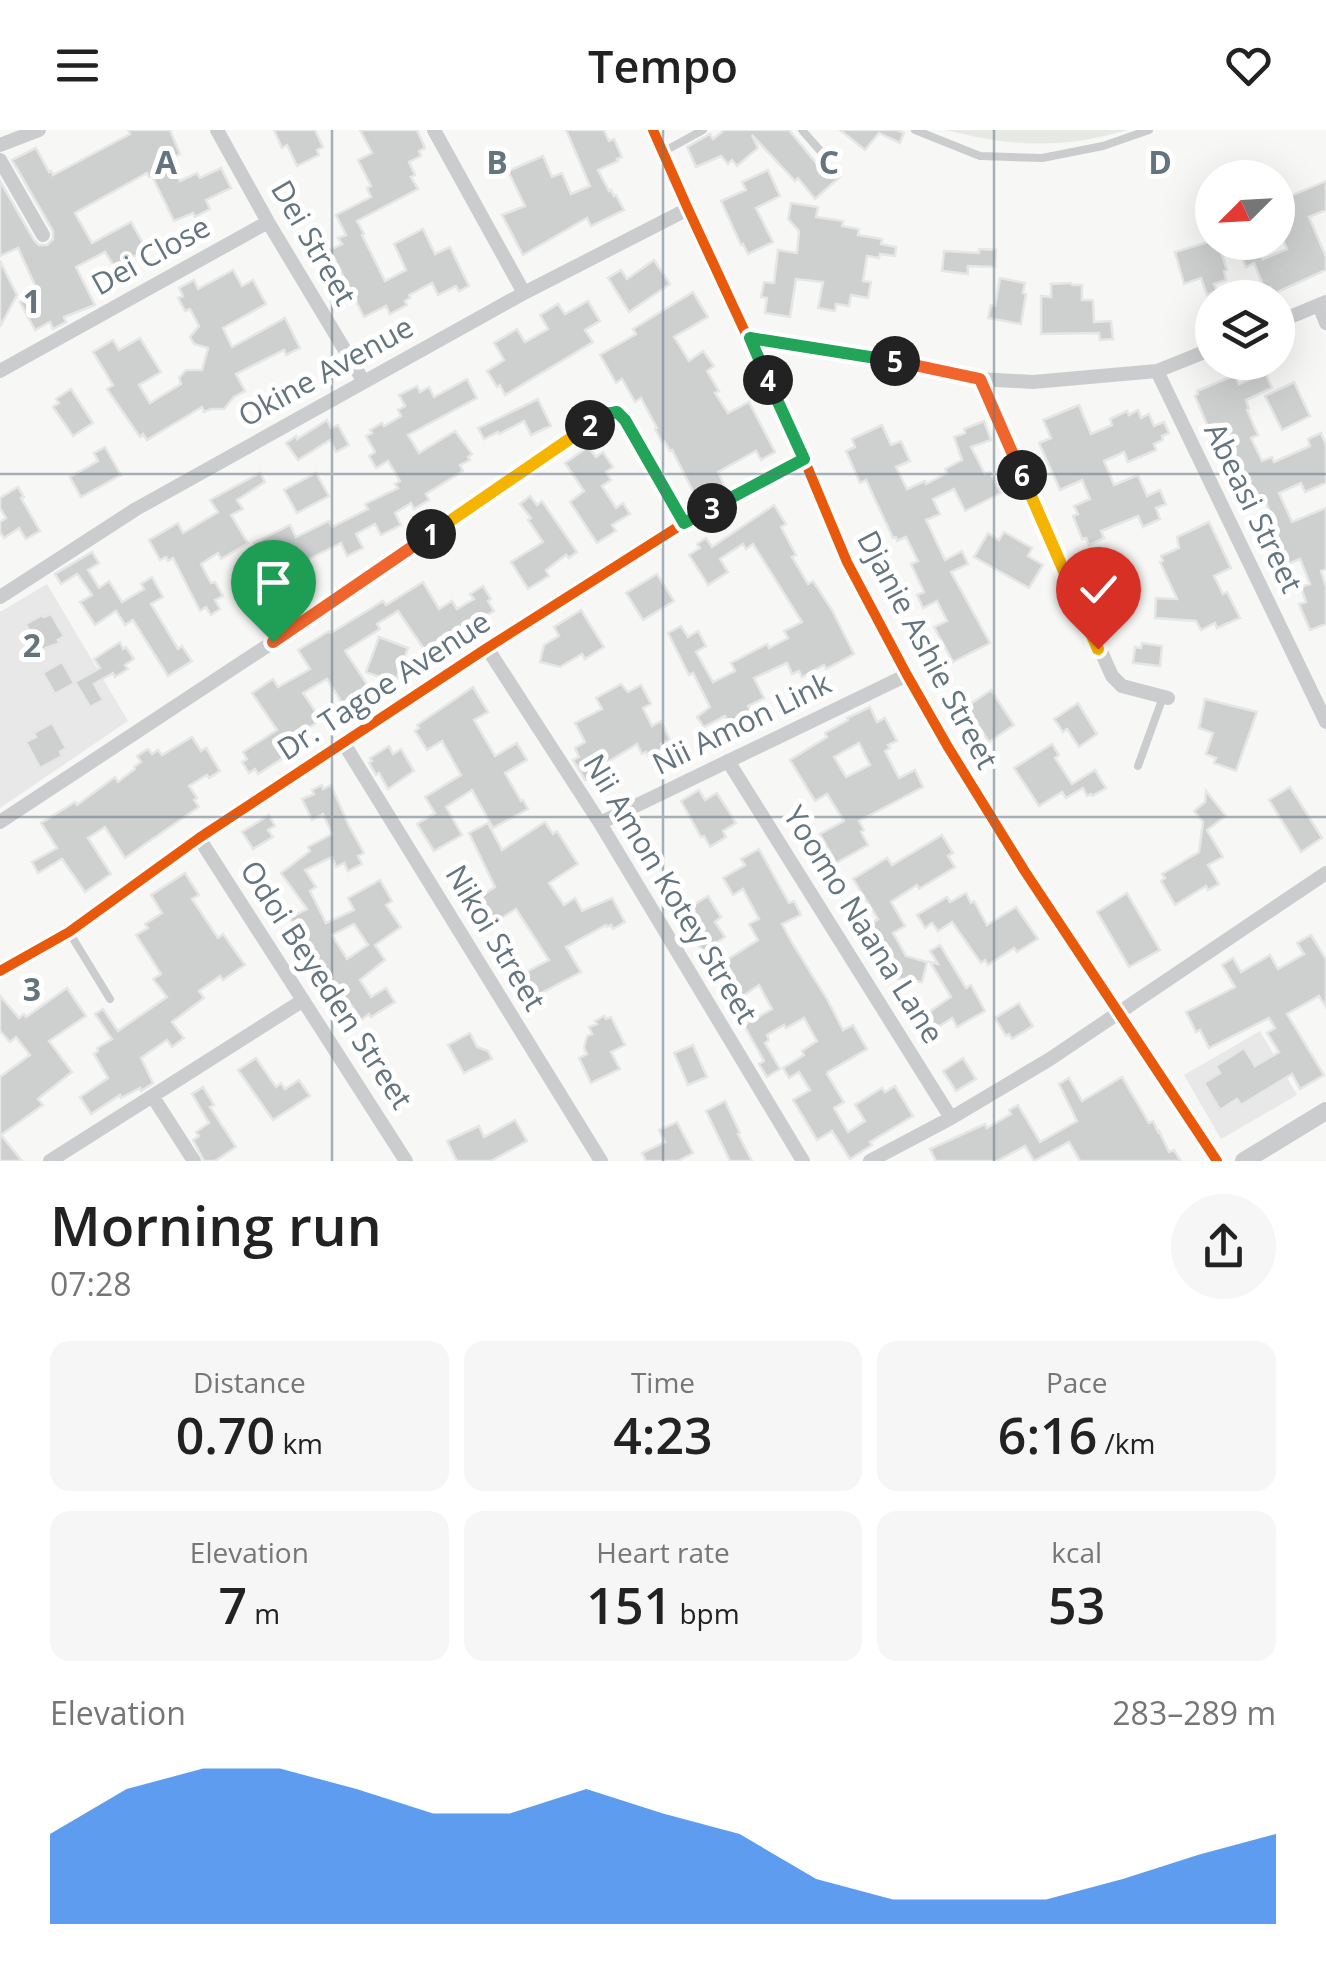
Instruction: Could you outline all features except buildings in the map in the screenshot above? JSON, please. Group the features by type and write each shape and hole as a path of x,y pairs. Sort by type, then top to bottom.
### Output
{"street":[{"path":"0,144 39,130"},
{"name":"Dei Street","path":"217,130 364,382"},
{"path":"434,130 524,293"},
{"name":"Djanie Ashie Street","path":"653,130 750,338 847,562 907,676 1024,870 1217,1161"},
{"path":"0,160 43,235"},
{"name":"Okine Avenue","path":"0,597 136,509 524,293 688,209"},
{"name":"Dei Close","path":"4,369 268,222"},
{"path":"1295,315 1322,303 1326,322"},
{"path":"750,338 872,356 980,379 1034,382 1156,372 1195,355"},
{"name":"Abeasi Street","path":"1156,372 1326,722"},
{"path":"980,379 1112,676 1122,686 1165,698"},
{"path":"0,822 273,642 606,414 617,412 625,420 684,523"},
{"name":"Dr. Tagoe Avenue","path":"0,971 69,932 199,838 487,648 684,523 804,459"},
{"name":"Nii Amon Kotey Street","path":"487,648 600,823 803,1161"},
{"name":"Nii Amon Link","path":"600,823 907,676"},
{"name":"Nikoi Street","path":"343,742 601,1161"},
{"name":"Yoomo Naana Lane","path":"728,762 951,1118"},
{"name":"Odoi Beyeden Street","path":"199,838 406,1161"},
{"path":"870,1161 1036,1067 1326,873"},
{"path":"50,1161 302,1001"},
{"path":"153,1097 194,1161"},
{"path":"1244,1161 1326,1111"}],"lane":[{"path":"663,152 703,130"},
{"path":"802,130 824,156"},
{"path":"915,130 980,156 1042,158 1103,146 1149,130"},
{"path":"1138,766 1165,698"},
{"path":"69,932 110,999"}],"shaded area":[{"path":"947,130 1127,130 1081,140 1037,143 993,140"},
{"path":"47,584 128,721 0,808 0,612"},
{"path":"1260,1031 1297,1095 1221,1139 1184,1075"}],"cycle path":[{"path":"653,130 847,562 907,675 1024,870 1217,1161"},
{"path":"0,971 69,932 199,838 487,648 684,523 804,459"}],"route":[{"path":"273,642 606,414 617,412 625,420 684,523 804,459 750,338 872,356 980,379 1098,649"}]}
